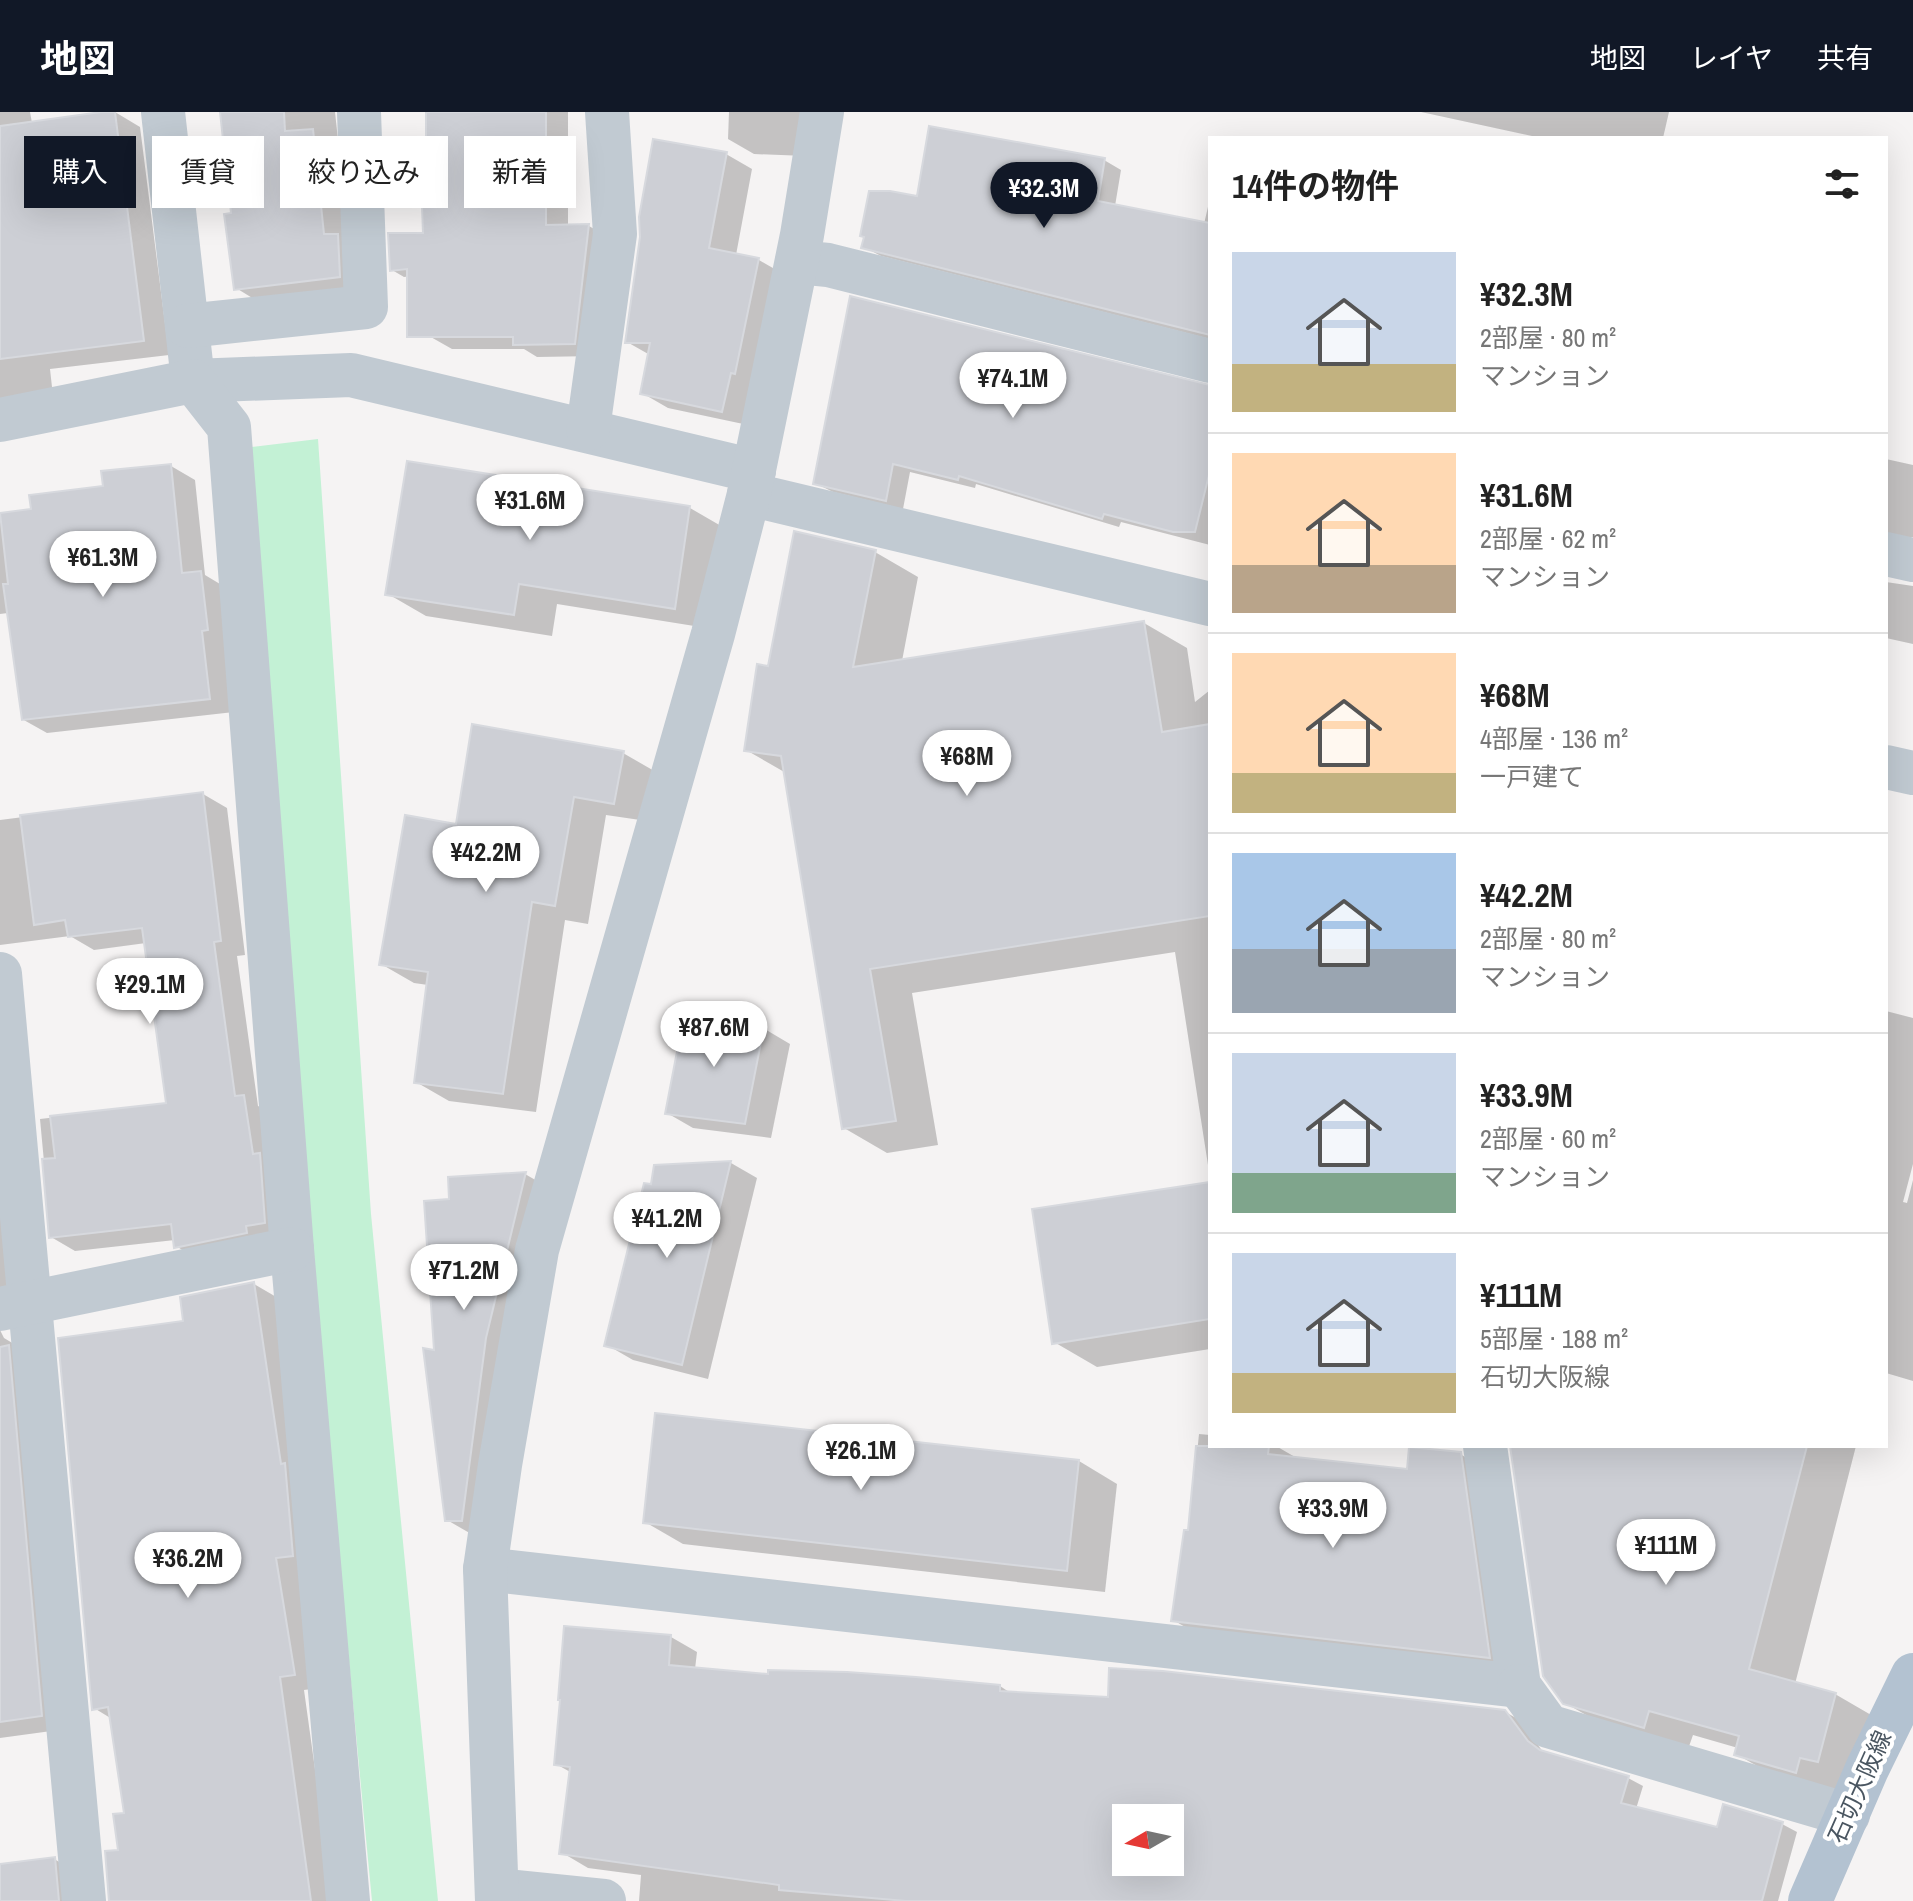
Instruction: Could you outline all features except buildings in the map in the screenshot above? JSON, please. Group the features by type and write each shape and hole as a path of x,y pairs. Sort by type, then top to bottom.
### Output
{"main road":[{"name":"石切大阪線","path":"1810,1901 1913,1675"}],"street":[{"path":"163,112 193,381 229,427 292,1249 348,1901"},
{"path":"187,326 366,307 359,112"},
{"path":"588,429 615,234 607,112"},
{"path":"604,1901 497,1895 485,1569 537,1250 713,634 751,483 797,262 822,112"},
{"path":"797,262 828,265 1208,360"},
{"path":"0,420 193,381 351,375 588,429 751,483 1208,603"},
{"path":"1888,554 1913,560"},
{"path":"1888,767 1913,773"},
{"path":"0,974 15,1306 84,1901"},
{"path":"15,1306 292,1249"},
{"path":"1485,1448 1519,1686 1548,1726 1848,1815"},
{"path":"485,1569 1519,1686"}],"green space":[{"path":"318,439 371,1214 438,1901 372,1901 306,1213 243,448"}]}
